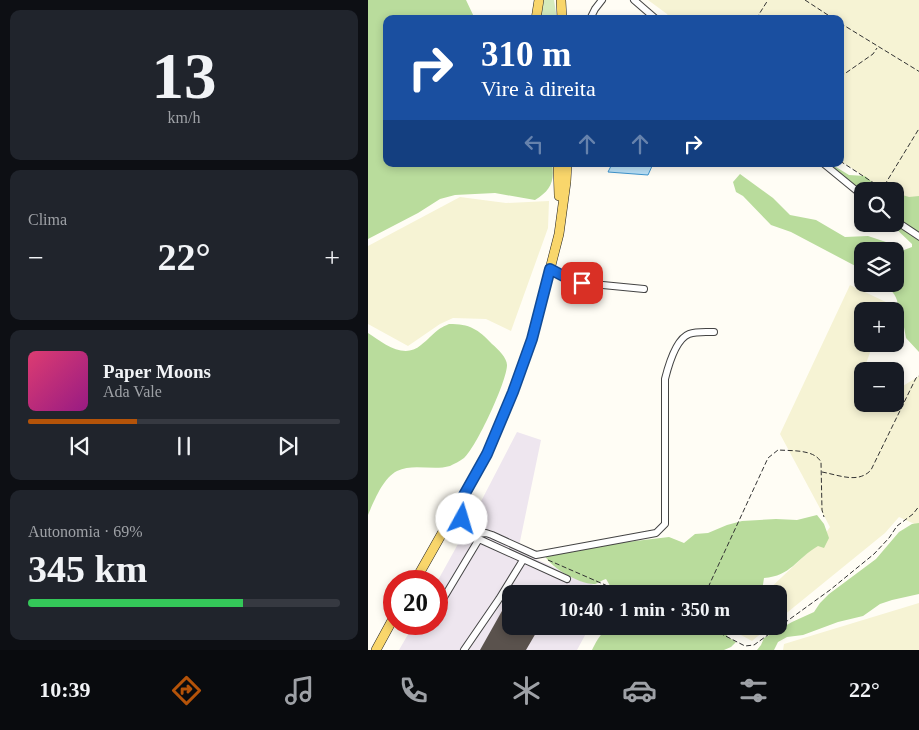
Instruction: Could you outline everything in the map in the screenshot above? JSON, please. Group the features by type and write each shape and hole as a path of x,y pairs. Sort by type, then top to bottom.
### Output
{"main road":[{"path":"537,15 539,0"},
{"path":"560,0 562,15"},
{"path":"551,266 559,191 558,167"},
{"path":"421,570 487,454 513,392 532,339 559,234 568,167"},
{"path":"376,650 384,635"}],"street":[{"path":"593,15 602,0"},
{"path":"634,0 651,15"},
{"path":"828,167 854,189"},
{"path":"904,226 920,237"},
{"path":"551,266 569,279 582,283 644,289"},
{"path":"448,590 478,537 486,533 536,555 586,544 656,533 661,529 664,524 664,379 682,338 688,334 698,332 714,332"},
{"path":"459,504 464,523 478,537 566,579"},
{"path":"444,531 464,523"},
{"path":"464,650 523,560"}],"path":[{"path":"759,15 768,0"},
{"path":"805,0 828,15"},
{"path":"844,26 920,72"},
{"path":"844,74 873,54 878,47"},
{"path":"844,164 880,187 884,186 920,127"},
{"path":"821,472 856,478 867,475 916,378 920,375"},
{"path":"709,585 768,458 778,450 798,451 816,455 821,462 822,510 824,517"},
{"path":"787,621 830,590 874,554 897,526 920,506"},
{"path":"536,555 605,585"},
{"path":"724,635 745,646 754,645 768,635"}],"shaded area":[{"path":"648,0 919,0 919,207 904,202 904,182 872,182 844,163 844,15 668,15"},
{"path":"460,197 506,203 549,201 548,228 511,331 486,319 453,318 440,324 408,346 368,324 368,246"},
{"path":"850,285 854,287 854,292 865,292 886,302 854,302 854,352 870,352 867,362 854,362 854,412 904,412 904,385 919,376 919,526 899,517 885,533 787,613 787,585 774,585 820,541 830,527 780,434"},
{"path":"517,432 541,440 518,551 593,585 502,585 502,635 585,635 577,650 399,650 408,635 448,635 448,570 444,570"},
{"path":"919,603 919,650 783,650 784,644"},
{"path":"741,635 759,635 752,641"}],"green space":[{"path":"368,0 466,0 473,15 383,15 383,167 552,167 552,181 548,189 535,200 495,193 455,195 440,199 418,213 368,239"},
{"path":"544,0 554,0 556,15 541,15"},
{"path":"832,167 836,167 849,175 865,176 872,182 854,182 854,189"},
{"path":"740,174 773,198 790,215 816,220 845,237 868,236 886,242 854,242 854,265 791,232 771,225 743,196 736,192 733,182"},
{"path":"904,195 919,196 919,352 906,338 904,302 897,302 893,293 904,292 904,250 912,247 912,244 899,232 904,232"},
{"path":"449,324 468,326 478,331 504,357 507,362 506,373 497,399 476,442 464,458 450,466 437,468 416,467 397,471 383,484 368,515 368,333 394,348 408,351 421,345 437,331"},
{"path":"817,515 824,524 829,538 824,548 818,546 781,574 764,578 763,585 610,585 606,579 595,584 581,581 565,574 551,563 543,552 669,537 684,543 695,534 708,533 742,521 797,520"},
{"path":"919,523 919,594 880,604 863,616 838,622 803,635 787,637 778,642 774,650 757,650 764,638 769,635 787,635 787,625 814,612 829,594 876,559 899,532 912,524"},
{"path":"601,635 727,635 736,642 724,650 592,650"}],"water":[{"path":"610,167 652,167 648,175 608,172"}],"building":[{"path":"502,611 502,635 535,635 526,650 480,650"}],"route":[{"path":"462,519 459,504 487,454 513,392 532,339 550,269 569,279 582,283"}]}
